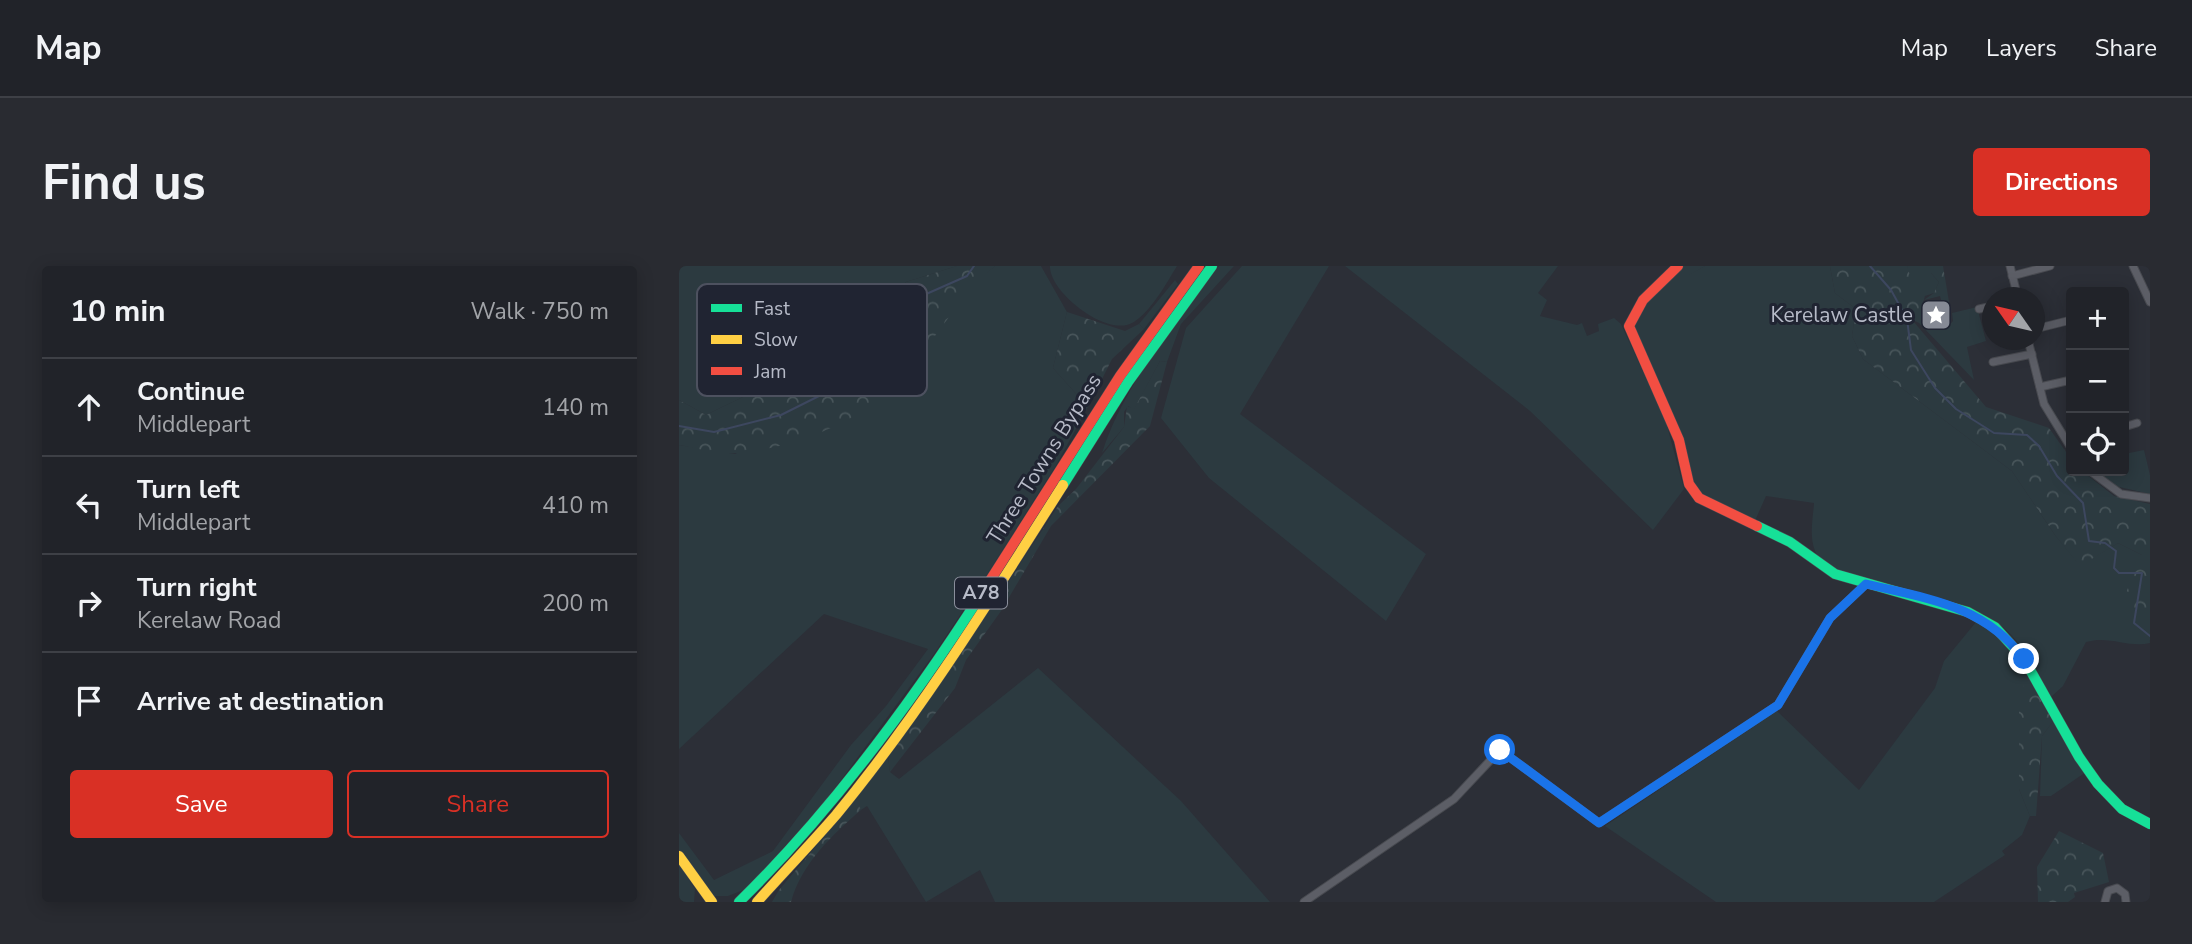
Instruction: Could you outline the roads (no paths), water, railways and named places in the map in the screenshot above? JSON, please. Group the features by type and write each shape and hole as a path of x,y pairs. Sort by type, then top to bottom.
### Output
{"main road":[{"name":"Three Towns Bypass","path":"739,902 792,850 891,724 992,577 1119,376 1199,266"},
{"name":"Three Towns Bypass","path":"757,902 836,814 915,708 1012,566 1128,382 1212,266"},
{"path":"1678,266 1644,298 1634,311 1629,326 1679,439 1693,492 1706,503 1790,542 1828,570 1866,584 1968,612 2007,637 2032,672 2075,751 2098,784 2122,809 2150,824"},
{"path":"679,856 698,887 712,902"},
{"path":"698,887 702,902"}],"street":[{"path":"2010,266 2015,287"},
{"path":"2012,276 2050,266"},
{"path":"2133,266 2150,302"},
{"path":"2045,326 2066,321"},
{"path":"2031,350 2047,410 2066,438"},
{"path":"1993,362 2032,354"},
{"path":"2040,387 2066,381"},
{"path":"2129,425 2137,423"},
{"path":"2097,476 2121,494 2150,498"},
{"path":"1304,902 1454,799 1500,750 1599,823 1778,705 1830,618 1866,584"},
{"path":"2105,902 2108,891 2117,888 2125,894 2126,902"}],"waterway":[{"path":"927,294 967,276 974,266"},
{"path":"1870,266 1891,290 1907,319 1911,350 1935,388 1956,409 1994,433 2027,435 2039,446 2057,476 2083,503 2089,541 2105,543 2116,551 2114,568 2119,573 2142,573 2134,623 2150,636"},
{"path":"679,426 714,432 781,415 819,396"}],"place":[{"name":"Kerelaw Castle","path":"1936,315"}]}
